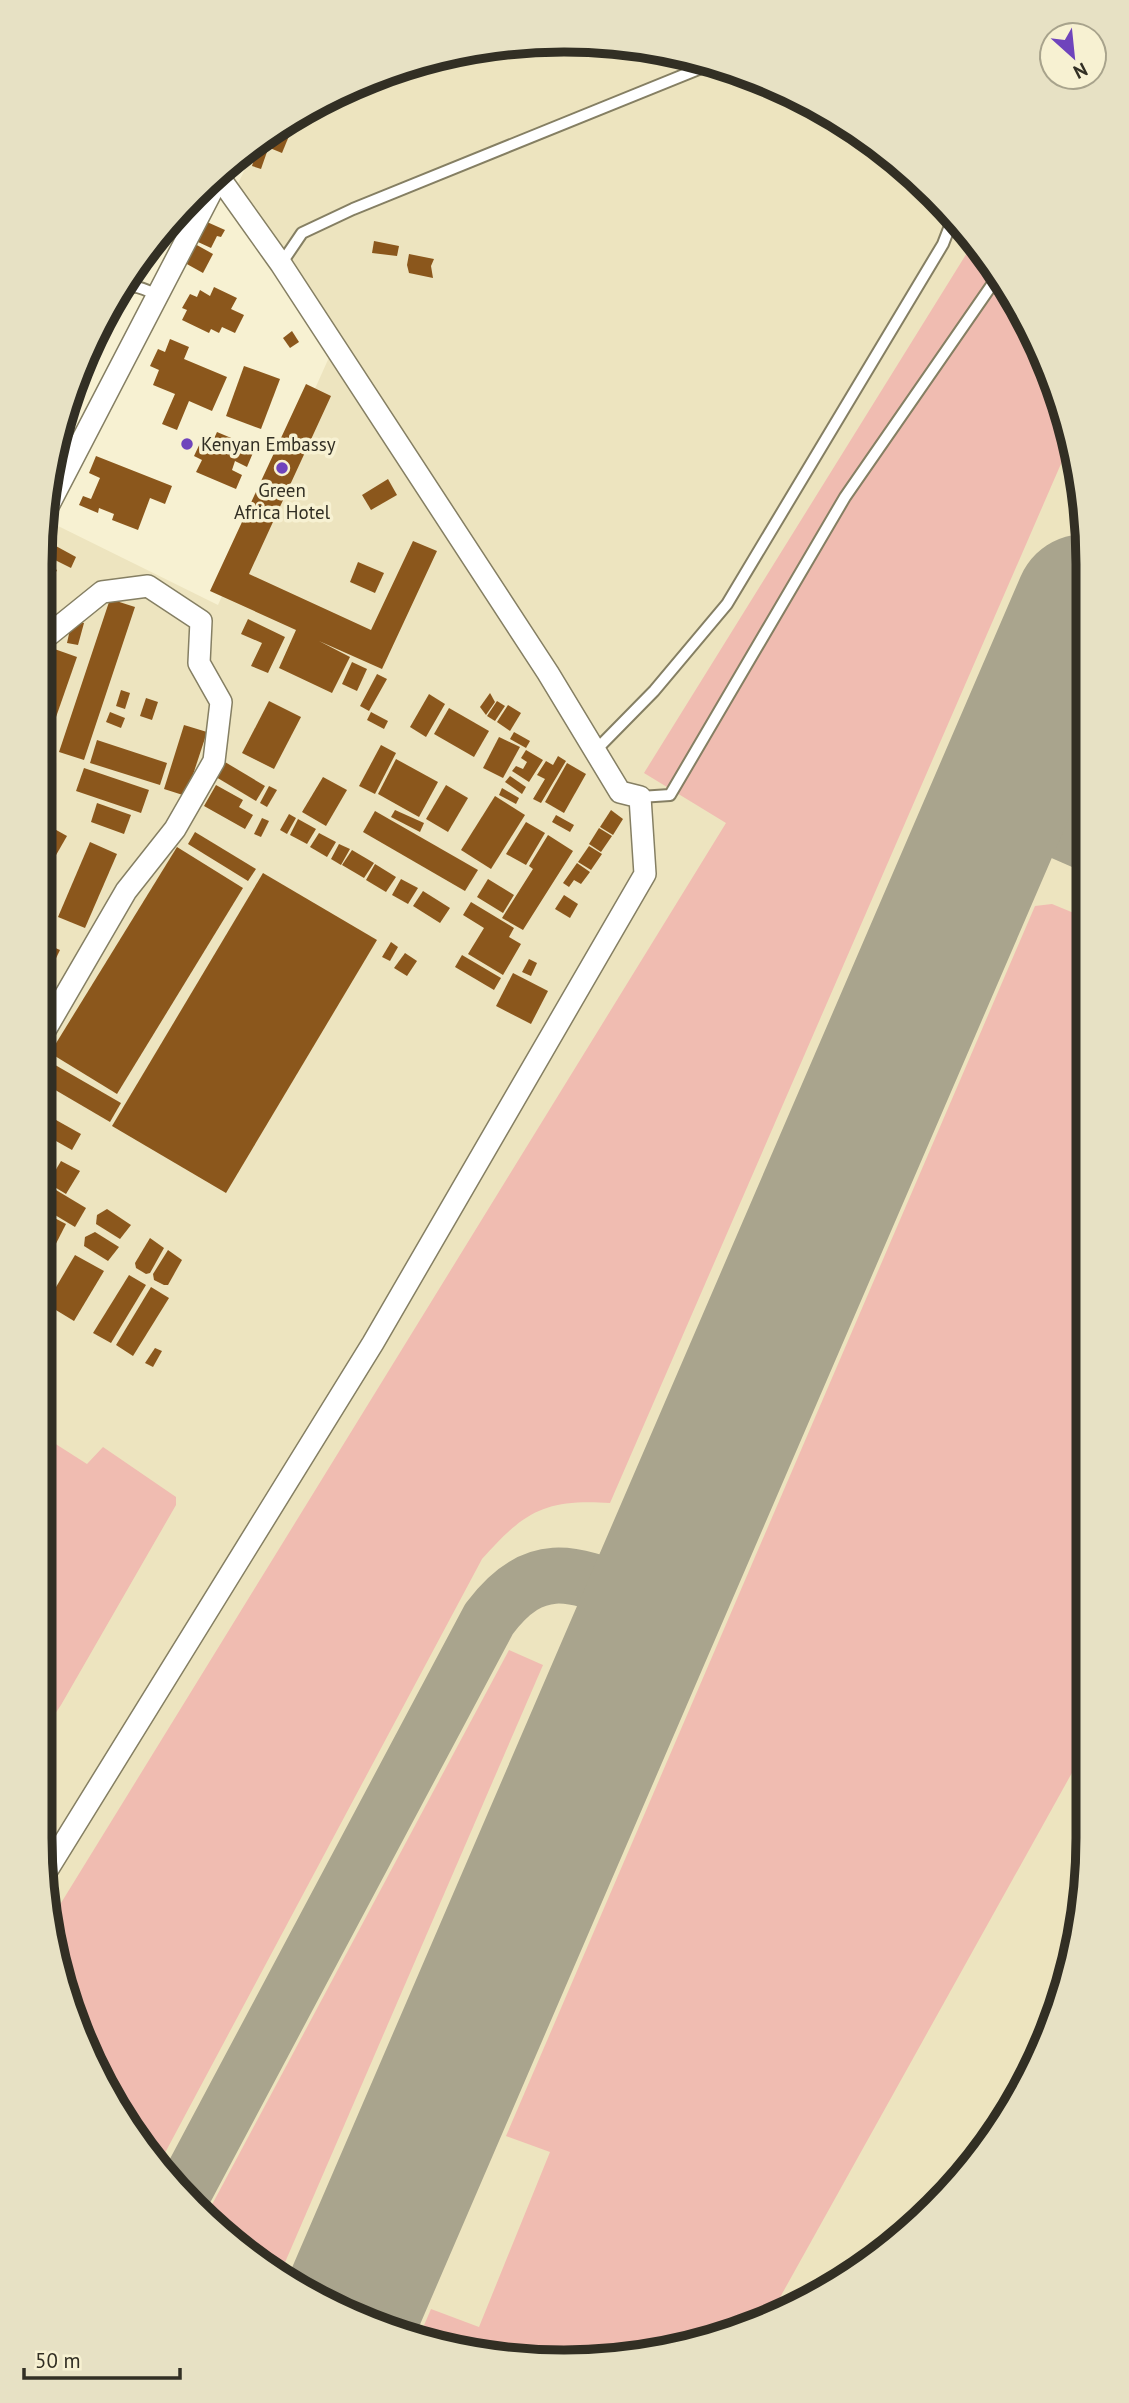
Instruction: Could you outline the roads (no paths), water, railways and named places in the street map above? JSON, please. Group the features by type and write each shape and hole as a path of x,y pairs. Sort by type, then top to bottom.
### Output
{"street":[{"path":"53,1860 373,1343 645,874 640,797 620,792 596,750 225,182"},
{"path":"59,485 208,196"},
{"path":"52,632 102,592 148,586 201,621 199,663 221,702 214,761 175,829 126,891 52,1018"}],"lane":[{"path":"281,264 302,233 353,209 696,70"},
{"path":"596,750 654,691 727,604 943,244 949,227"},
{"path":"640,797 670,795 845,497 992,284"},
{"path":"135,286 157,295"}],"place":[{"name":"Kenyan Embassy","path":"187,444"},
{"name":"Green Africa Hotel","path":"282,468"}]}
